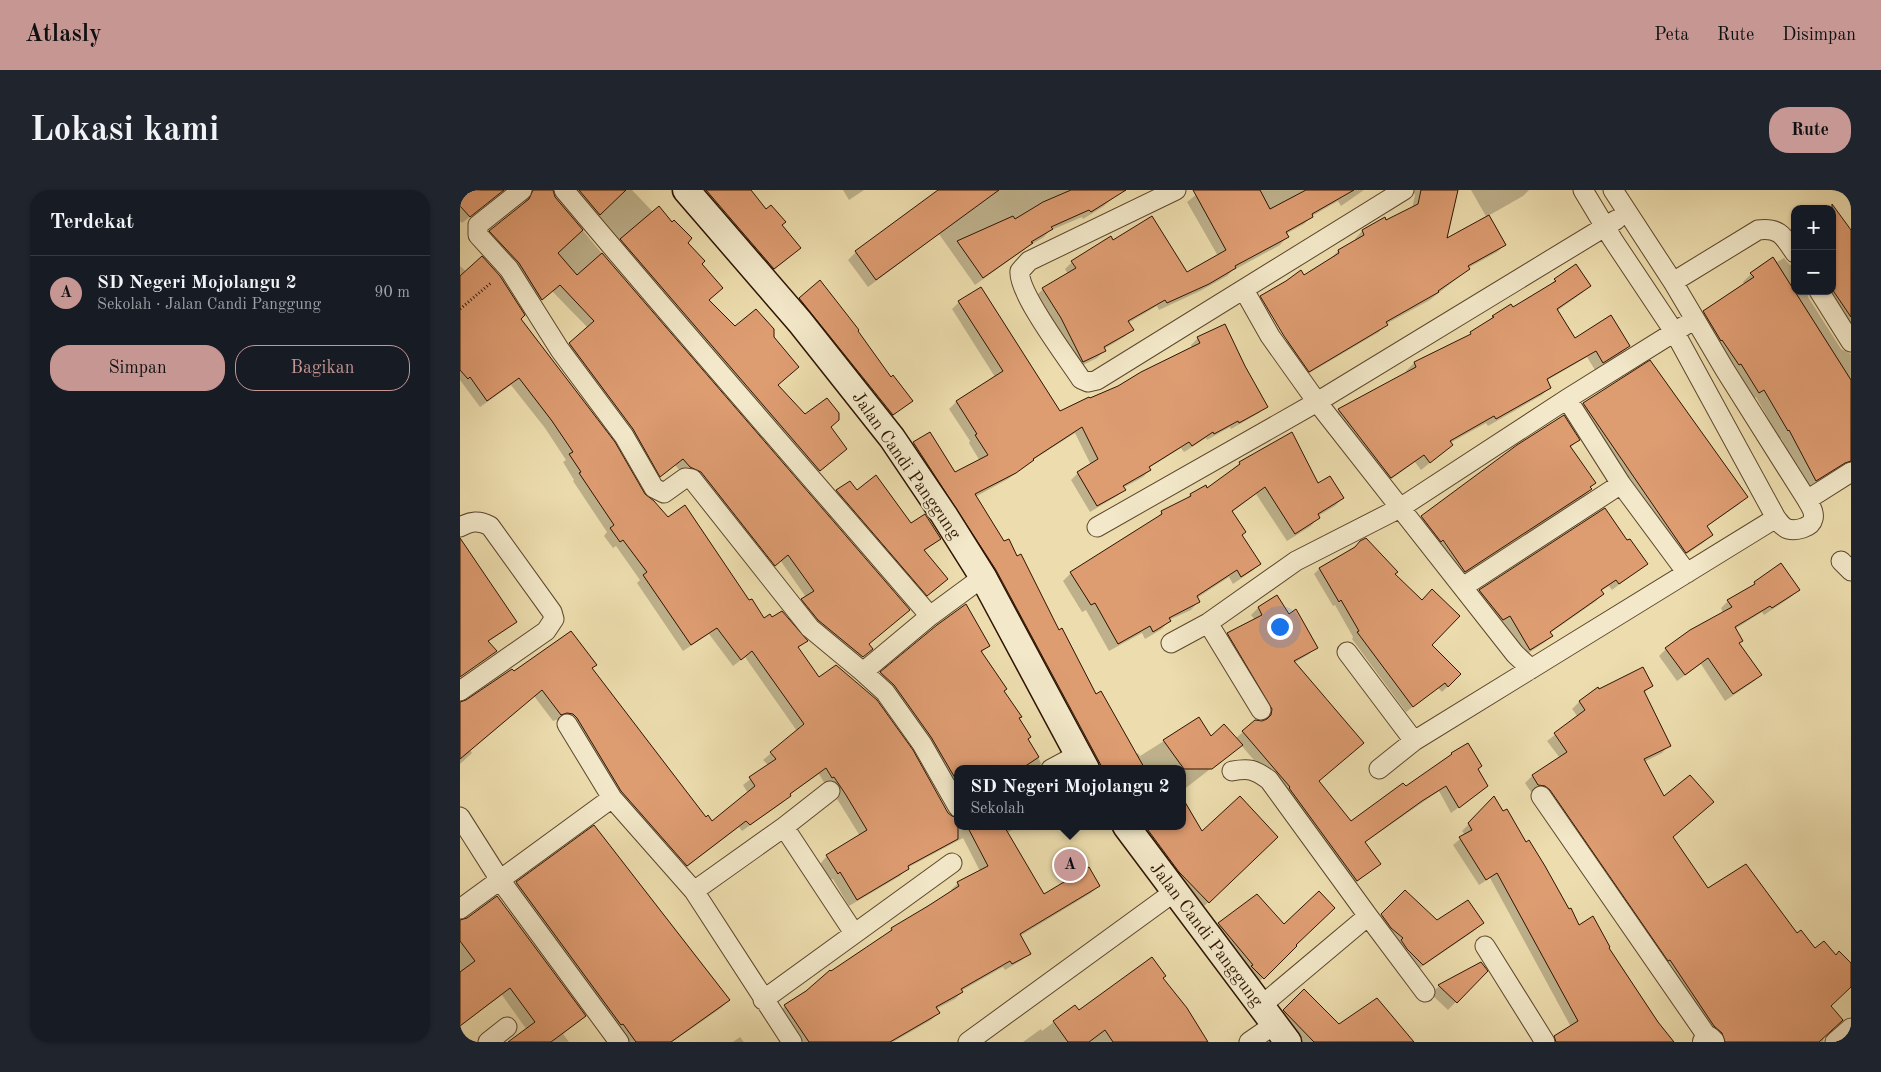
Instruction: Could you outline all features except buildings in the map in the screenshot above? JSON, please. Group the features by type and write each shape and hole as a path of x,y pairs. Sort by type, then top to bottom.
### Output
{"main road":[{"name":"Jalan Candi Panggung","path":"686,190 800,322 892,438 983,577 1082,762"},
{"name":"Jalan Candi Panggung","path":"1129,830 1275,1024"}],"street":[{"path":"522,190 478,225 478,235 509,269 560,350 624,436 654,488 658,492 664,493 685,478 692,479 810,628 884,692 922,744 954,800"},
{"path":"564,190 684,333 767,426 930,616"},
{"path":"1176,190 1029,261 1020,271 1020,282 1034,307 1076,371 1085,381 1097,380 1404,190"},
{"path":"1583,190 1613,240 1675,334 1776,518 1787,529 1802,528 1810,524 1813,512 1807,500 1725,370 1673,282 1613,190"},
{"path":"1097,527 1317,402 1627,213"},
{"path":"1673,282 1758,230 1768,229 1776,231 1784,236 1793,250"},
{"path":"1244,290 1270,336 1317,402 1515,654 1531,670"},
{"path":"1822,295 1851,342"},
{"path":"1171,643 1208,623 1296,561 1400,508 1567,399 1675,334 1695,318"},
{"path":"1703,384 1725,370"},
{"path":"1567,399 1621,484 1687,573"},
{"path":"1807,500 1851,472"},
{"path":"1463,587 1621,484"},
{"path":"1379,768 1414,741 1776,518"},
{"path":"460,527 473,521 482,522 490,526 552,612 554,619 546,632 460,691"},
{"path":"863,672 930,616 983,577"},
{"path":"1208,623 1261,710"},
{"path":"1347,652 1414,741"},
{"path":"567,724 612,798 694,891 792,1042"},
{"path":"1069,765 1082,762"},
{"path":"1232,771 1246,769 1257,771 1269,780 1426,992"},
{"path":"694,891 784,827 830,791"},
{"path":"1541,796 1708,1041"},
{"path":"460,909 612,798"},
{"path":"460,817 500,880 619,1042"},
{"path":"784,827 854,933"},
{"path":"763,1000 952,863"},
{"path":"968,1042 1174,892"},
{"path":"1249,1042 1275,1024 1368,916"},
{"path":"1485,946 1545,1042"},
{"path":"488,1042 507,1027"},
{"path":"1835,1042 1851,1028"}],"path":[{"path":"460,309 509,269"}],"place":[{"name":"SD Negeri Mojolangu 2","path":"1070,865"}]}
